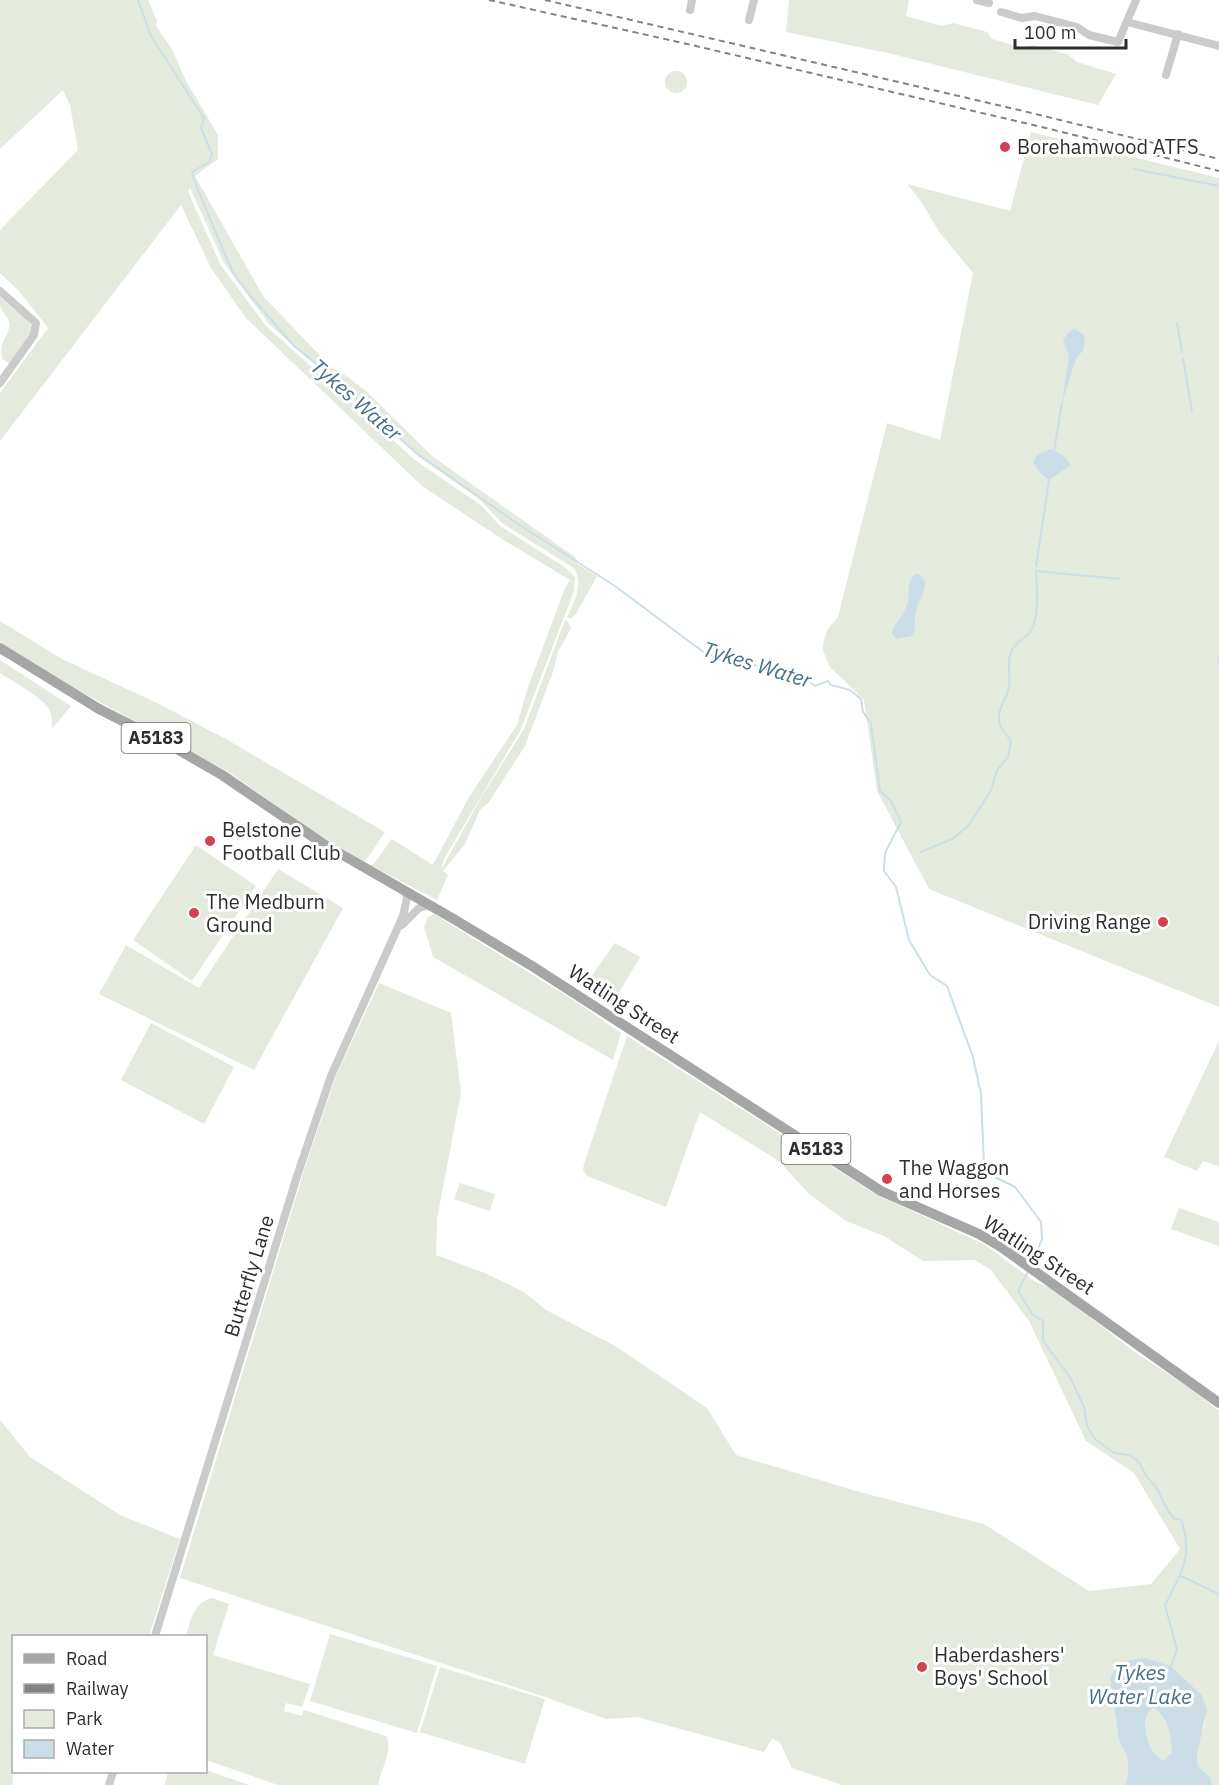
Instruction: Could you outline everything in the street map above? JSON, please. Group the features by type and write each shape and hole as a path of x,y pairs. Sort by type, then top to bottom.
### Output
{"main road":[{"name":"Watling Street","path":"0,648 99,709 170,745 222,775 322,843 532,966 881,1191 979,1234 1044,1277 1219,1403"}],"street":[{"path":"690,10 692,0"},
{"path":"749,20 754,0"},
{"path":"977,0 989,3"},
{"path":"1001,12 1022,18 1035,16 1077,27 1089,35 1118,42 1136,0"},
{"path":"1127,22 1219,46"},
{"path":"1166,75 1178,34"},
{"path":"0,291 36,323 34,335 0,383"},
{"name":"Butterfly Lane","path":"155,1635 327,1086 396,933 406,905 406,892"},
{"path":"406,905 416,911"},
{"name":"Butterfly Lane","path":"396,933 416,911 430,905"}],"green space":[{"path":"0,0 148,0 157,21 156,26 172,49 185,79 218,135 218,159 195,176 263,296 331,367 366,391 432,456 575,557 577,564 597,576 576,614 570,619 567,617 578,587 574,568 503,524 479,499 419,457 270,325 224,263 190,188 188,191 220,264 266,326 415,460 482,506 500,526 566,568 575,577 574,591 521,729 444,859 441,870 482,796 524,729 565,620 571,628 558,652 554,669 525,746 489,802 480,810 465,844 443,871 448,875 437,900 372,866 392,839 433,865 469,797 517,725 527,690 570,580 505,541 422,486 246,318 211,268 181,205 0,441 0,393 48,328 19,291 0,273 0,230 78,150 70,105 63,90 0,149"},
{"path":"789,0 909,0 906,16 942,26 953,23 987,32 992,39 1020,47 1033,45 1067,54 1077,62 1116,74 1098,105 888,53 786,32"},
{"path":"676,71 684,74 687,82 684,90 676,93 668,90 665,82 668,74"},
{"path":"1031,132 1219,178 1219,1007 929,889 877,791 864,700 829,666 822,648 827,630 838,617 887,423 940,440 973,273 940,233 920,200 907,184 1010,211"},
{"path":"0,297 32,327 30,336 10,364 2,359 2,344 10,325 0,306"},
{"path":"0,621 62,659 155,702 224,738 385,832 365,862 311,830 230,773 76,689 0,642"},
{"path":"0,660 71,706 52,729 49,709 33,694 0,673"},
{"name":"The Medburn Ground","path":"196,845 256,886 192,981 133,940"},
{"path":"278,869 343,908 254,1070 99,994 126,945 199,988"},
{"path":"434,914 575,1001 621,1033 613,1060 433,957 424,927 428,917"},
{"path":"615,943 640,957 611,1006 583,988"},
{"path":"379,983 451,1013 461,1093 437,1219 436,1255 485,1273 524,1292 546,1310 617,1347 707,1408 736,1455 863,1493 984,1524 1089,1591 1151,1584 1180,1549 1134,1473 1086,1441 1029,1321 991,1270 975,1260 923,1261 884,1236 846,1221 809,1194 779,1161 700,1112 666,1207 587,1176 583,1170 584,1164 627,1036 872,1192 985,1245 1034,1281 1053,1289 1135,1352 1194,1391 1219,1411 1219,1785 1212,1785 1211,1778 1198,1766 1198,1743 1205,1723 1201,1694 1171,1666 1110,1679 1119,1741 1127,1755 1128,1776 1125,1785 842,1785 792,1768 780,1743 772,1738 764,1752 637,1717 606,1719 180,1578 305,1167 336,1076"},
{"path":"151,1023 234,1067 204,1124 121,1080"},
{"path":"1219,1041 1219,1166 1203,1161 1197,1171 1164,1157"},
{"path":"460,1183 495,1194 490,1211 454,1199"},
{"path":"1179,1208 1219,1222 1219,1246 1171,1229"},
{"path":"0,1420 30,1457 120,1515 180,1539 149,1635 12,1635 12,1773 59,1773 13,1774 13,1785 0,1785"},
{"path":"212,1598 229,1604 213,1655 310,1684 302,1707 286,1703 284,1711 301,1716 304,1710 386,1736 388,1754 378,1785 278,1785 207,1760 207,1635 186,1635 191,1618 206,1600"},
{"path":"330,1634 437,1666 417,1733 310,1701"},
{"path":"440,1667 545,1699 525,1764 420,1732"},
{"path":"1154,1708 1166,1723 1169,1734 1172,1752 1164,1760 1153,1752 1145,1726 1149,1712"},
{"path":"207,1770 249,1785 165,1785 168,1773 207,1773"}],"water":[{"path":"1075,329 1084,335 1085,343 1082,352 1076,358 1062,403 1069,356 1063,340"},
{"path":"1050,449 1063,455 1071,465 1049,480 1040,473 1033,462 1037,455"},
{"path":"915,574 919,574 925,581 915,615 915,630 912,636 896,639 892,631 907,605 909,583"},
{"name":"Tykes Water Lake","path":"1145,1658 1171,1666 1201,1694 1207,1709 1197,1754 1198,1766 1211,1778 1212,1785 1125,1785 1128,1775 1127,1756 1119,1741 1110,1679 1119,1665","holes":["1154,1708 1159,1712 1168,1728 1172,1752 1164,1760 1153,1752 1145,1726 1149,1712"]}],"waterway":[{"name":"Tykes Water","path":"138,0 151,36 204,118 201,128 212,154 209,162 192,172 233,273 294,346 332,376 416,453 518,524 615,586 706,654 803,676 815,686 828,681 831,685 850,690 861,699 863,712 871,723 880,791 891,801 901,822 885,853 884,871 896,887 909,940 930,975 947,986 973,1057 981,1094 984,1165 993,1176 1015,1187 1041,1222 1042,1239 1032,1265"},
{"path":"1134,169 1219,186"},
{"path":"1177,323 1182,352"},
{"path":"1183,359 1192,411"},
{"path":"1054,451 1062,403"},
{"path":"1036,566 1049,480"},
{"path":"921,852 954,838 969,825 991,790 997,770 1008,757 1011,741 1001,727 999,717 1009,687 1010,654 1029,633 1035,621 1036,571 1119,579"},
{"name":"Tykes Water","path":"1029,1270 1018,1291 1033,1315 1043,1321 1043,1341 1070,1377 1084,1407 1087,1426 1095,1439 1114,1453 1130,1455 1139,1462 1147,1477 1156,1487 1168,1511 1174,1518 1181,1520 1185,1532 1186,1554 1181,1574 1165,1605 1177,1650 1171,1666"},
{"path":"1181,1576 1219,1594"}],"railway":[{"path":"489,0 1046,128 1219,171"},
{"path":"545,0 1219,159"}],"place":[{"name":"Borehamwood ATFS","path":"1005,147"},
{"name":"Belstone Football Club","path":"210,841"},
{"name":"The Medburn Ground","path":"194,913"},
{"name":"Driving Range","path":"1163,922"},
{"name":"The Waggon and Horses","path":"887,1179"},
{"name":"Haberdashers' Boys' School","path":"922,1667"}]}
